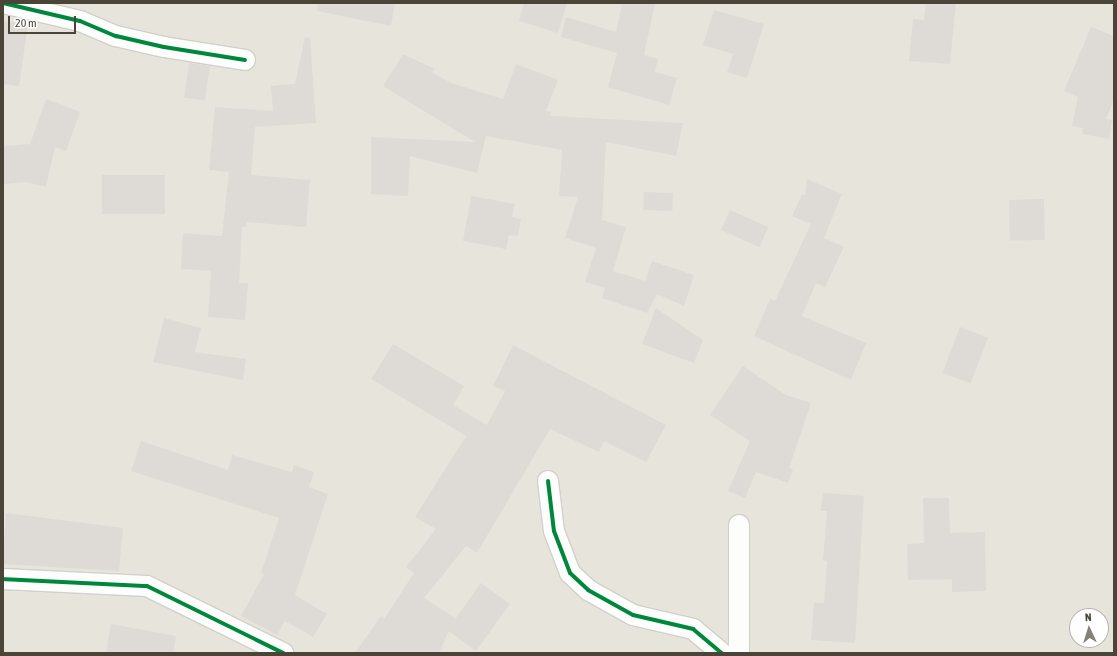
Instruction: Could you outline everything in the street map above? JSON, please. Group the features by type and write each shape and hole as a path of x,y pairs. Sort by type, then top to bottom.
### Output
{"street":[{"path":"3,3 80,21 116,36 164,47 245,60"},
{"path":"548,481 554,531 570,573 588,590 633,615 693,629 722,653"},
{"path":"739,525 739,653"},
{"path":"3,579 147,586 283,653"}],"shaded area":[{"path":"3,3 1114,3 1114,653 3,653"}],"building":[{"path":"318,3 395,3 391,26 317,11"},
{"path":"524,3 567,3 558,33 519,21"},
{"path":"622,3 655,3 644,55 658,59 655,72 677,78 669,105 608,87 617,53 561,37 566,17 616,32"},
{"path":"926,3 956,3 950,64 909,61 913,19 924,20"},
{"path":"714,10 764,24 747,78 727,72 733,54 703,45"},
{"path":"3,21 28,25 19,86 3,84"},
{"path":"1091,27 1114,36 1114,99 1106,119 1112,120 1109,139 1082,134 1083,128 1072,126 1078,97 1064,91"},
{"path":"305,37 310,38 316,123 255,127 251,175 310,180 306,227 247,222 246,227 242,227 239,283 248,283 245,320 208,317 211,271 181,269 183,233 222,236 229,172 209,170 215,107 273,111 271,86 295,84"},
{"path":"403,54 435,69 432,72 451,83 503,99 516,64 558,80 546,111 551,112 550,116 683,123 676,156 606,142 602,220 626,227 613,271 645,281 652,261 694,275 684,306 657,294 647,313 602,298 605,288 585,282 596,248 565,238 578,197 559,196 562,150 486,136 477,173 410,156 408,196 371,194 371,137 475,142 383,86"},
{"path":"189,63 210,66 205,101 184,98"},
{"path":"46,99 80,112 66,151 55,147 46,187 26,182 3,184 3,146 30,144"},
{"path":"102,175 165,175 165,214 102,214"},
{"path":"807,179 842,194 824,238 844,247 825,287 816,283 802,316 866,343 851,380 754,336 770,299 775,301 811,224 792,216 802,195 805,195"},
{"path":"644,192 673,193 672,211 643,210"},
{"path":"471,196 515,204 512,217 521,219 518,236 509,235 506,249 463,241"},
{"path":"1044,199 1045,240 1010,241 1009,200"},
{"path":"730,210 768,227 759,247 721,230"},
{"path":"656,308 703,340 694,363 642,344"},
{"path":"164,318 201,328 195,352 246,359 243,380 153,362"},
{"path":"960,327 988,338 970,383 942,373"},
{"path":"393,344 464,386 453,405 487,425 505,391 493,386 513,345 666,425 646,462 604,441 599,452 550,429 477,553 466,546 424,598 455,618 453,622 481,583 510,604 476,651 449,631 439,653 355,653 381,616 384,619 414,573 406,567 436,529 415,517 466,436 371,379"},
{"path":"743,366 786,395 811,403 789,468 793,469 788,483 756,472 745,498 728,491 750,441 710,415"},
{"path":"141,441 228,470 232,455 292,472 294,465 314,472 309,487 328,494 295,595 327,614 313,637 285,621 277,635 241,616 264,574 261,573 279,518 131,471"},
{"path":"823,493 864,496 855,643 811,640 814,603 824,603 827,561 823,560 827,511 821,511"},
{"path":"923,498 949,498 950,533 985,532 986,591 952,592 952,579 908,580 907,544 924,543"},
{"path":"6,513 123,528 119,571 3,564"},
{"path":"111,624 176,636 173,653 106,653"}],"cycle path":[{"path":"3,3 80,21 116,36 164,47 245,60"},
{"path":"548,481 554,531 570,573 588,590 633,615 693,629 722,653"},
{"path":"3,579 147,586 283,653"}]}
